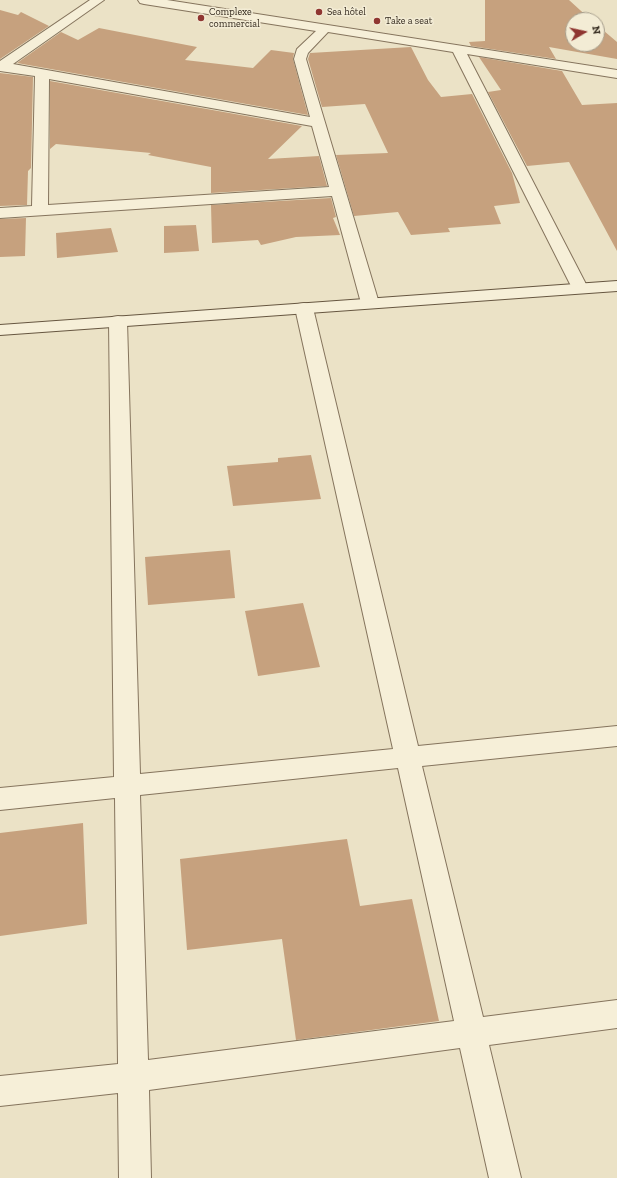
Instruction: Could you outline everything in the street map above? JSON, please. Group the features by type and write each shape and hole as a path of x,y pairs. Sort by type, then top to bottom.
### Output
{"street":[{"path":"1,66 98,0"},
{"path":"144,0 617,74"},
{"path":"325,28 302,52 300,59 370,303"},
{"path":"458,50 580,288"},
{"path":"1,66 318,123"},
{"path":"40,210 42,74"},
{"path":"0,213 337,191"},
{"path":"0,330 617,286"},
{"path":"304,308 505,1178"},
{"path":"118,321 135,1178"},
{"path":"0,799 617,736"},
{"path":"0,1091 133,1077 617,1014"}],"building":[{"path":"485,0 569,0 582,12 565,12 565,50 549,47 556,59 471,46 469,42 485,41"},
{"path":"0,10 18,15 21,12 49,26 0,59"},
{"path":"99,28 197,47 185,60 253,68 271,50 294,53 293,59 308,115 17,63 61,32 78,40"},
{"path":"605,32 617,42 617,59 577,52 605,52"},
{"path":"411,47 428,80 441,97 472,94 512,173 520,203 494,206 501,224 448,228 450,232 411,235 398,212 354,216 336,155 388,153 365,104 322,107 308,59 310,53"},
{"path":"479,57 562,71 582,105 617,103 617,251 569,162 527,166 488,92 501,90"},
{"path":"0,73 33,77 31,168 28,171 27,205 0,206"},
{"path":"50,81 302,126 268,159 319,156 327,186 211,193 211,167 148,155 151,153 56,144 50,149"},
{"path":"331,198 336,217 333,218 340,235 296,237 261,245 258,240 212,243 211,205"},
{"path":"26,218 25,256 0,257 0,219"},
{"path":"196,225 199,251 164,253 164,226"},
{"path":"111,228 118,252 57,258 56,233"},
{"path":"311,455 321,499 233,506 227,466 278,462 278,458"},
{"path":"230,550 235,598 148,605 145,557"},
{"path":"303,603 320,667 258,676 245,611"},
{"path":"83,823 87,924 0,936 0,833"},
{"path":"347,839 360,906 412,899 439,1021 296,1040 282,939 187,950 180,859"}],"place":[{"name":"Sea hôtel","path":"319,12"},
{"name":"Complexe commercial","path":"201,18"},
{"name":"Take a seat","path":"377,21"}]}
